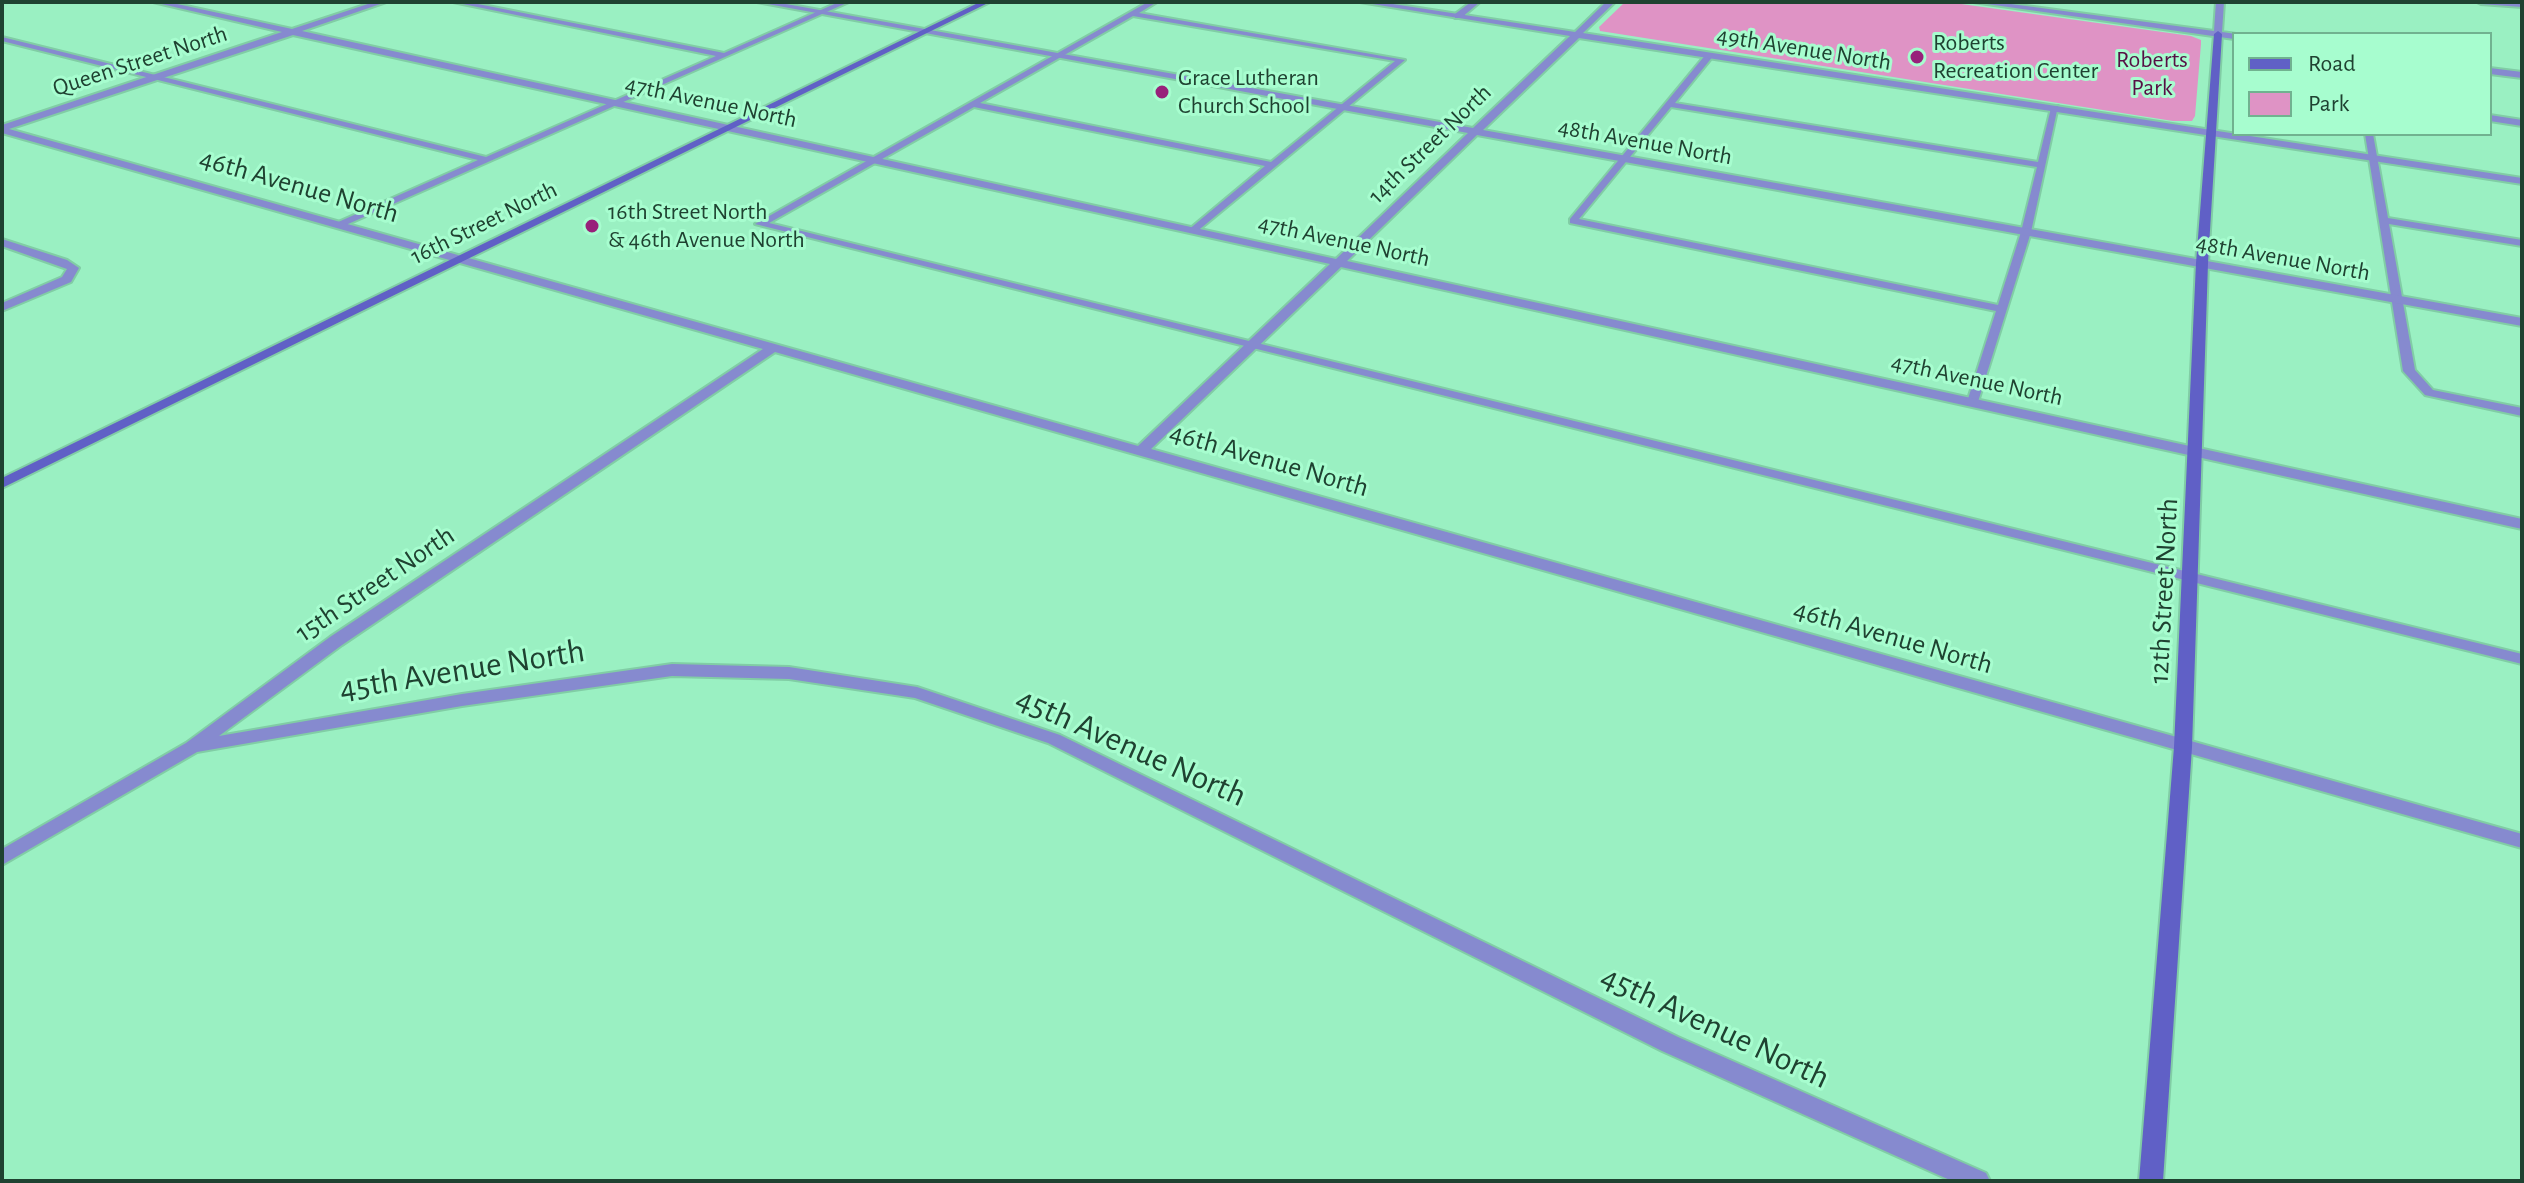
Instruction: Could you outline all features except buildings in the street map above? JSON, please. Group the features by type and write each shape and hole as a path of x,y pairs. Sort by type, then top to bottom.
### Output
{"street":[{"name":"47th Avenue North","path":"157,2 2522,524"},
{"name":"Queen Street North","path":"2,129 382,2"},
{"name":"48th Avenue North","path":"761,2 2522,322"},
{"name":"16th Street North","path":"2,484 986,2"},
{"name":"49th Avenue North","path":"1364,2 2232,135"},
{"name":"14th Street North","path":"1141,451 1611,2"},
{"path":"1977,2 2226,35"},
{"name":"12th Street North","path":"2151,1181 2183,747 2210,132 2226,35 2220,2"},
{"path":"2481,2 2522,5"},
{"path":"2492,71 2522,75"},
{"name":"46th Avenue North","path":"2,129 2522,841"},
{"name":"49th Avenue North","path":"2236,136 2522,181"},
{"path":"2,242 73,268 67,279 2,307"},
{"name":"15th Street North","path":"2,858 192,747 336,641 774,347"},
{"name":"45th Avenue North","path":"192,747 462,700 672,670 789,673 917,693 1054,739 1670,1044 1978,1181"}],"lane":[{"path":"457,2 724,55"},
{"path":"339,225 845,2"},
{"path":"1153,2 760,224 2522,659"},
{"path":"1458,16 1476,2"},
{"path":"1131,14 1401,60 1192,231"},
{"path":"2,39 487,160"},
{"path":"1710,55 1573,221 2002,309"},
{"path":"973,104 1272,165"},
{"path":"1668,104 2042,165"},
{"path":"1973,402 2026,232 2055,108"},
{"path":"2492,118 2522,123"},
{"path":"2369,136 2409,371 2429,393 2522,412"},
{"path":"2382,220 2522,243"}],"green space":[{"name":"Roberts Park","path":"1625,2 1947,2 2191,36 2201,40 2195,116 2192,121 2173,121 1600,31 1599,27"}],"place":[{"name":"Roberts Recreation Center","path":"1917,57"},
{"name":"Grace Lutheran Church School","path":"1162,92"},
{"name":"16th Street North & 46th Avenue North","path":"592,226"}]}
